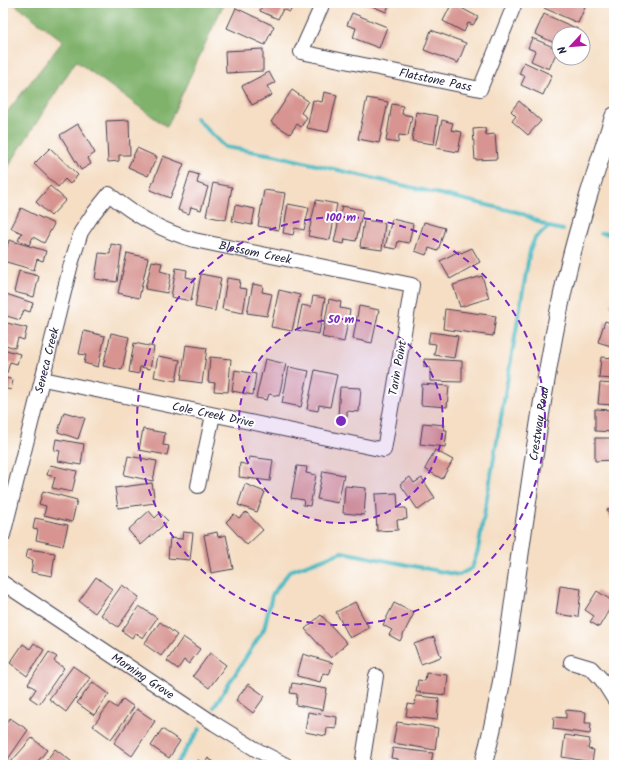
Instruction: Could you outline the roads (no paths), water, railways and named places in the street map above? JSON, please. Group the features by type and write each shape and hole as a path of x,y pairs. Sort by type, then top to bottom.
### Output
{"street":[{"name":"Flatstone Pass","path":"323,3 301,52 480,89 515,3"},
{"name":"Crestway Road","path":"483,765 491,737 509,636 548,368 565,282 588,197 614,116"},
{"name":"Blossom Creek","path":"109,194 150,224 173,234 194,240 412,285"},
{"name":"Seneca Creek","path":"3,535 71,264 81,232 109,194"},
{"name":"Tarin Point","path":"384,450 412,285"},
{"name":"Cole Creek Drive","path":"42,379 384,450"},
{"path":"198,486 213,415"},
{"name":"Morning Grove","path":"3,583 215,724 257,750 286,765"},
{"path":"572,662 591,668 602,680 614,699"},
{"path":"362,765 376,676"},
{"name":"Crestway Road","path":"490,765 491,737"}],"waterway":[{"path":"196,118 225,147 274,155 521,213 549,227"},
{"path":"214,707 264,629 272,595 290,571 342,552 459,575 472,568 478,550 530,250 535,238 549,227 563,230"},
{"path":"601,233 614,234"},
{"path":"175,765 200,729"}]}
